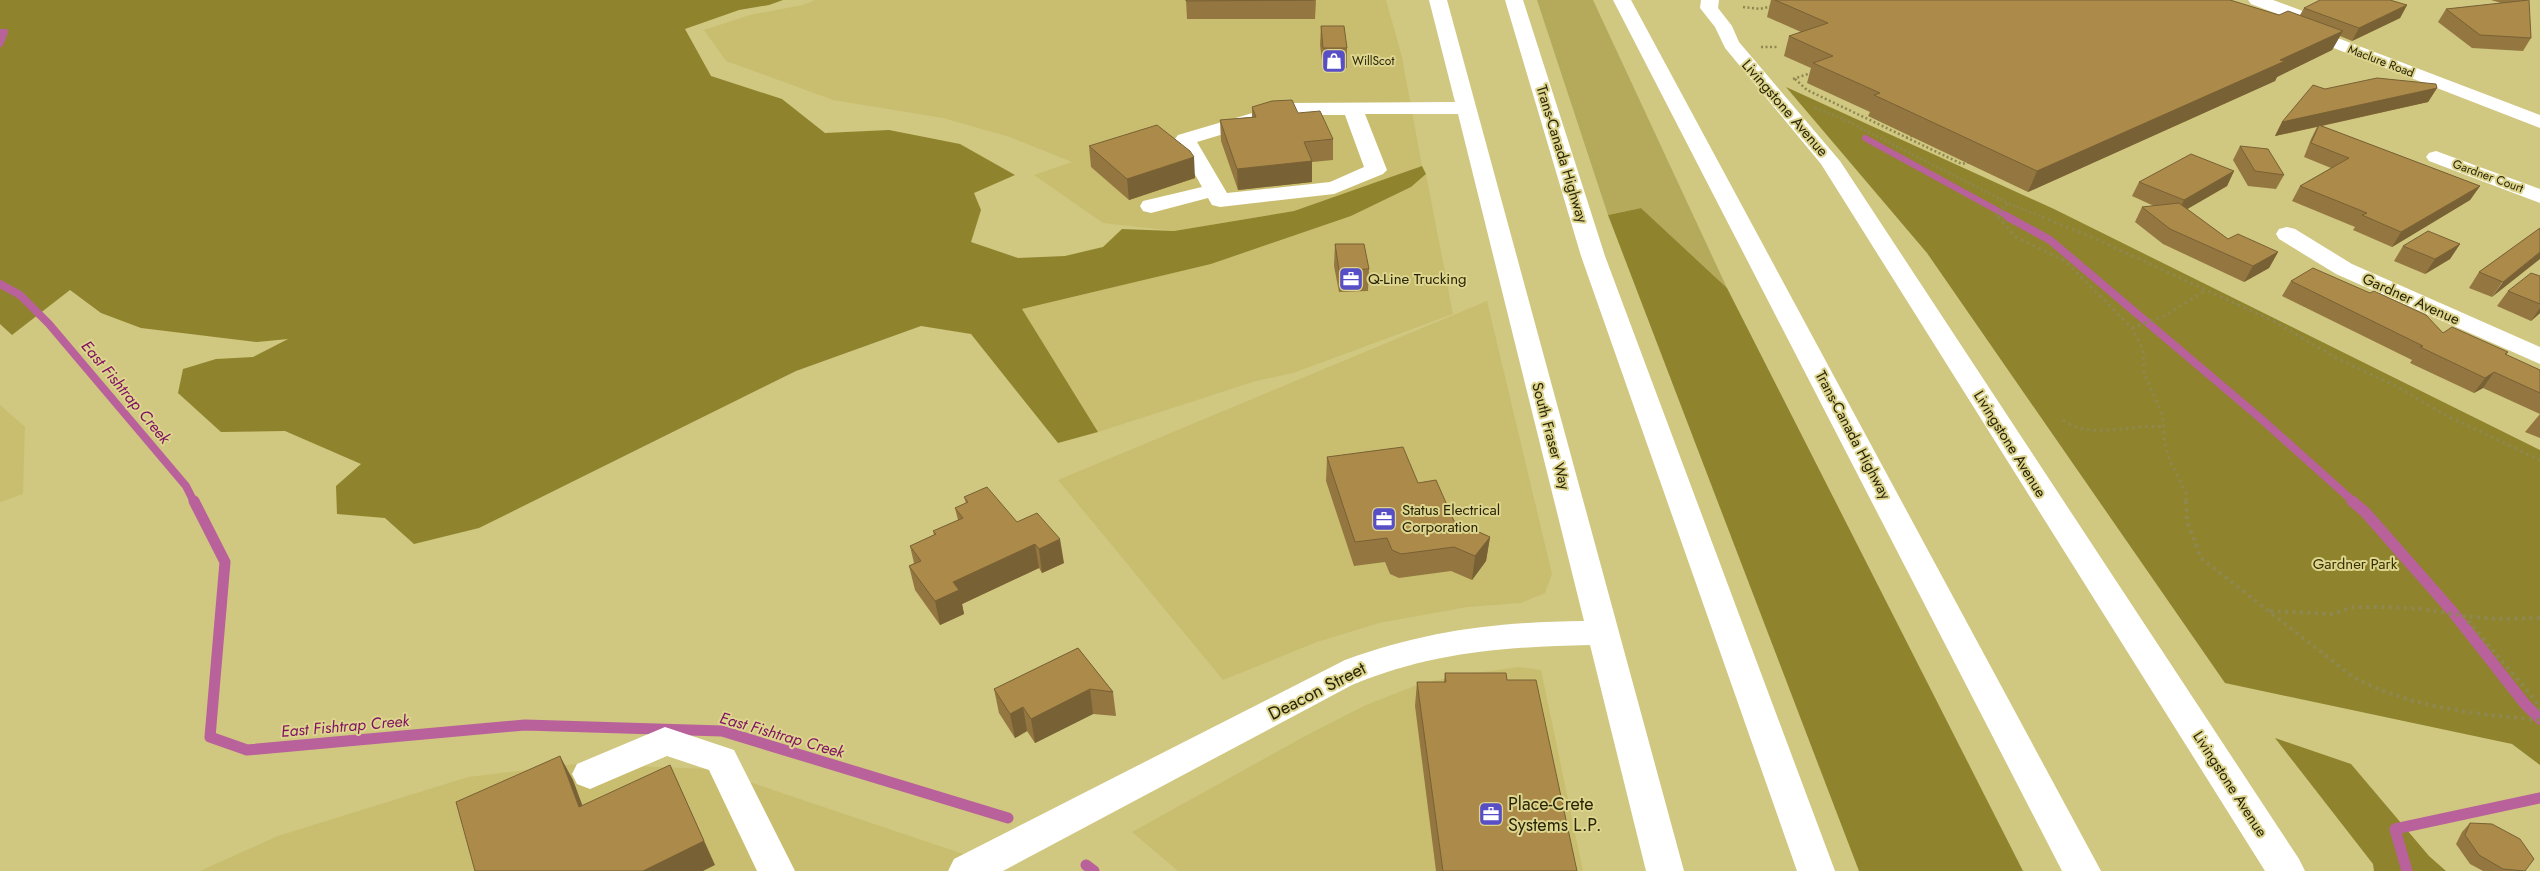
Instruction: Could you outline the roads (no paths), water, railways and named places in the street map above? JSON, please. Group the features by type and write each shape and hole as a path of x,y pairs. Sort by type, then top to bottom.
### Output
{"main road":[{"name":"South Fraser Way","path":"1438,0 1665,871"},
{"name":"Trans-Canada Highway","path":"1622,0 2082,871"},
{"path":"1643,0 1703,152"},
{"name":"Livingstone Avenue","path":"1710,0 1709,8 1732,14 1731,44 1779,85 1830,161 2286,871"},
{"name":"Maclure Road","path":"2248,3 2540,108"},
{"name":"Maclure Road","path":"2248,3 2540,122"},
{"name":"Trans-Canada Highway","path":"1515,6 1593,256 1816,871"},
{"path":"1353,109 1376,170 1334,188 1220,200 1185,139 1286,109 1466,108"},
{"name":"Gardner Court","path":"2436,157 2540,196"},
{"path":"1151,206 1214,190"},
{"name":"Gardner Avenue","path":"2288,234 2344,270 2540,356"},
{"name":"Deacon Street","path":"967,871 1340,676 1367,664 1432,646 1482,638 1602,633"},
{"path":"590,774 666,741 722,760 776,871"}],"waterway":[{"name":"East Fishtrap Creek","path":"0,32 5,32 0,44"},
{"path":"1865,138 2011,218"},
{"path":"2008,217 2050,240 2259,417 2354,502"},
{"name":"East Fishtrap Creek","path":"0,284 20,295 49,324 186,486 194,502"},
{"name":"East Fishtrap Creek","path":"194,501 225,562 210,737 247,750 525,725 722,731 1008,818"},
{"path":"2352,501 2365,512 2452,611 2525,704 2540,719"},
{"path":"2407,871 2395,829 2540,798"},
{"name":"East Fishtrap Creek","path":"1086,865 1094,871"}],"place":[{"name":"WillScot","path":"1334,61"},
{"name":"Q-Line Trucking","path":"1351,279"},
{"name":"Status Electrical Corporation","path":"1384,519"},
{"name":"Place-Crete Systems L.P.","path":"1491,814"}],"park label":[{"name":"Gardner Park","path":"2355,564"}]}
